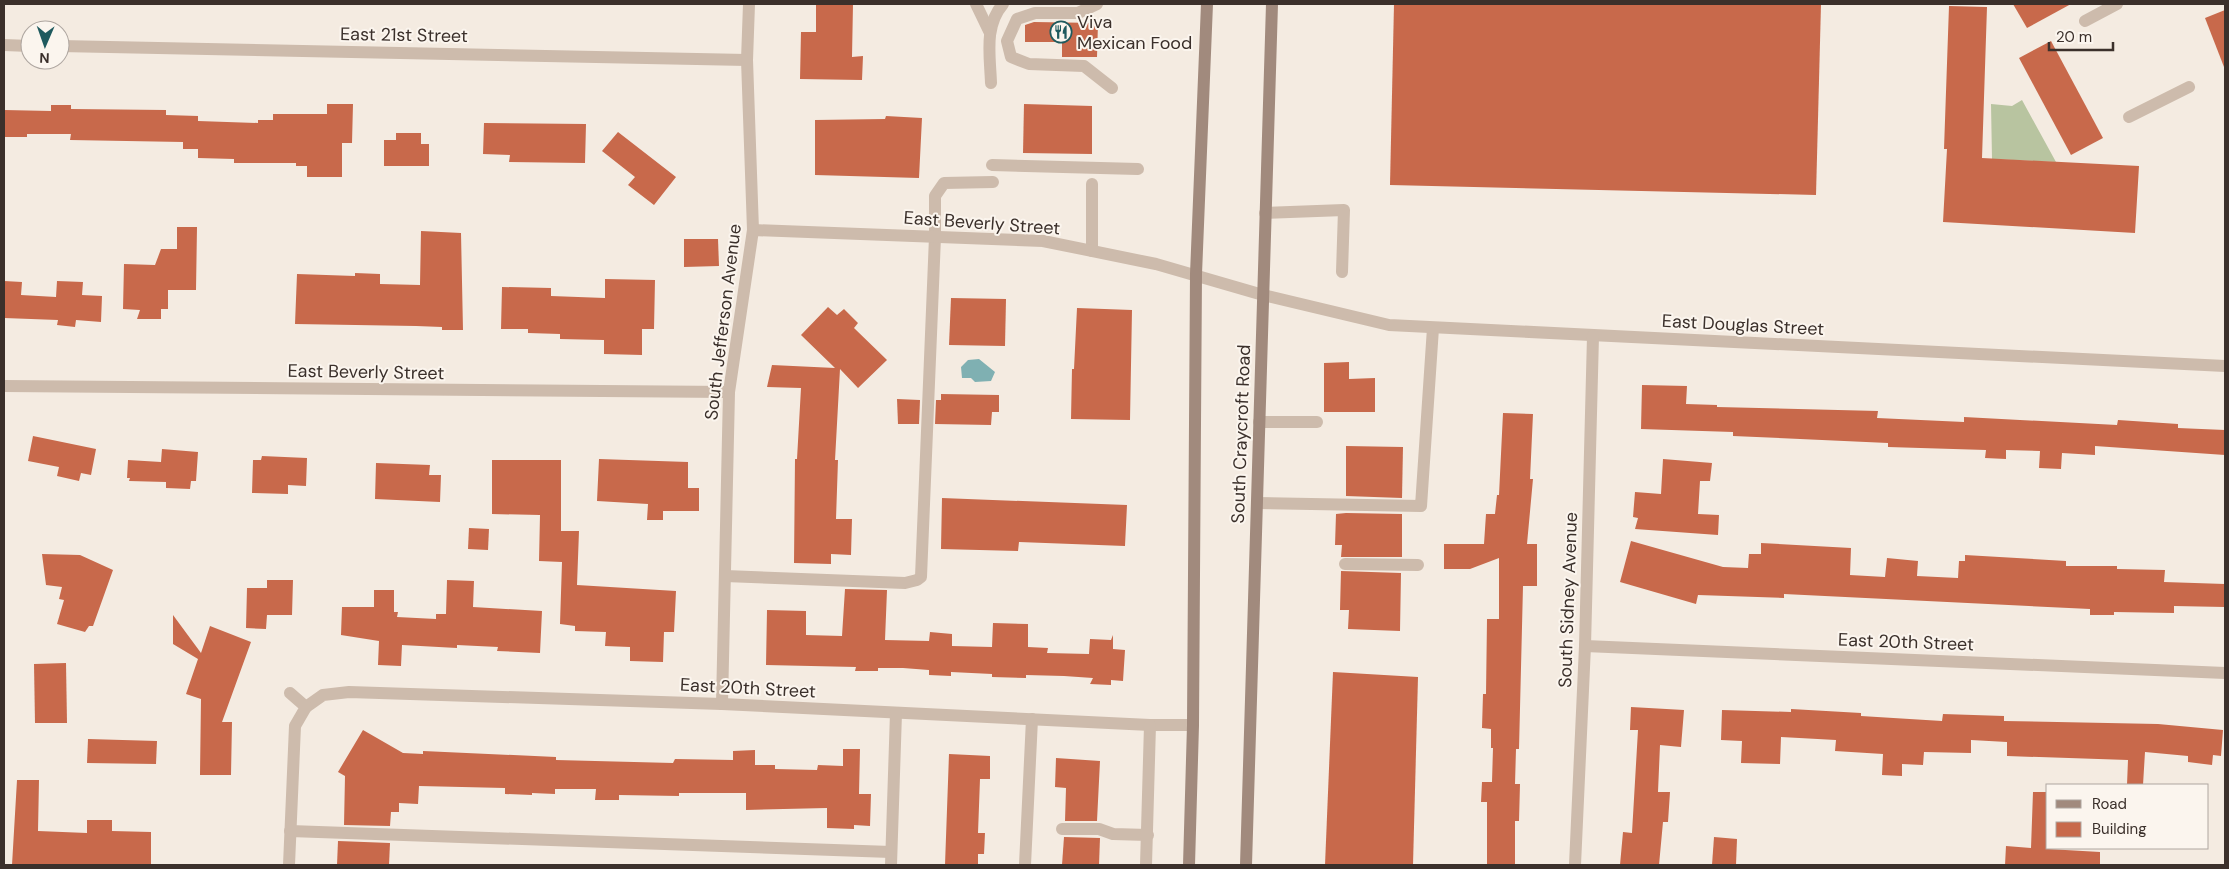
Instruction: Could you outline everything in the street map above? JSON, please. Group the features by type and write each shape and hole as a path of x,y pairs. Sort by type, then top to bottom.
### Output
{"main road":[{"path":"1189,865 1193,725 1196,274 1207,4"},
{"name":"South Craycroft Road","path":"1246,865 1272,4"}],"street":[{"name":"South Jefferson Avenue","path":"722,704 729,392 753,230 747,60 749,4"},
{"path":"976,4 989,31 991,83"},
{"path":"989,31 998,10 1003,4"},
{"path":"1097,4 1078,13 1035,13 1017,19 1007,41 1011,57 1029,64 1084,66 1112,88"},
{"path":"2085,21 2117,4"},
{"path":"4,45 20,46"},
{"name":"East 21st Street","path":"70,46 747,60"},
{"path":"2129,117 2189,87"},
{"path":"992,165 1138,169"},
{"path":"725,576 905,582 921,578 935,237 935,196 944,183 993,182"},
{"path":"1092,184 1092,251"},
{"path":"1265,213 1344,210 1342,272"},
{"name":"East Beverly Street","path":"753,230 1043,241 1196,274 1263,295"},
{"name":"East Douglas Street","path":"1263,295 1389,325 2225,366"},
{"path":"1257,503 1421,506 1433,328"},
{"name":"South Sidney Avenue","path":"1575,865 1585,646 1593,336"},
{"name":"East Beverly Street","path":"4,386 729,392"},
{"path":"1259,422 1317,422"},
{"path":"1345,564 1418,565"},
{"name":"East 20th Street","path":"1585,646 2225,673"},
{"name":"East 20th Street","path":"306,707 323,695 349,692 722,704 1150,725 1193,725"},
{"path":"289,865 294,726 306,707 290,693"},
{"path":"891,865 896,713"},
{"path":"1025,865 1032,719"},
{"path":"1146,865 1150,725"},
{"path":"1062,829 1099,829 1113,834 1148,835"},
{"path":"290,831 891,852"}],"green space":[{"path":"2022,100 2056,162 1992,159 1991,104 2012,106"}],"water":[{"path":"979,359 995,372 991,381 975,382 971,378 962,378 961,367 968,360"}],"building":[{"path":"816,4 853,4 852,57 863,56 862,80 800,79 801,32 816,32"},
{"path":"1394,4 1821,4 1816,195 1390,185"},
{"path":"2013,4 2071,4 2027,28"},
{"path":"1949,6 1987,7 1982,158 2139,166 2135,233 1943,222 1947,149 1944,149"},
{"path":"2225,10 2225,66 2224,67 2205,18"},
{"name":"Viva Mexican Food","path":"1034,22 1098,23 1097,57 1062,57 1062,42 1025,42 1025,25"},
{"path":"2051,41 2103,138 2071,155 2019,58"},
{"path":"327,104 353,104 352,143 342,143 342,177 307,177 307,166 296,166 296,163 234,163 234,159 198,158 198,149 183,149 183,142 70,140 71,134 27,134 27,137 4,137 4,110 51,111 51,105 71,105 71,109 166,110 166,115 198,116 198,121 258,123 258,120 273,120 273,114 327,114"},
{"path":"1024,104 1092,106 1092,154 1023,153"},
{"path":"886,116 922,118 919,178 815,175 815,120 885,119"},
{"path":"484,123 586,124 585,163 509,162 510,155 483,154"},
{"path":"618,132 676,177 654,205 628,185 635,177 602,151"},
{"path":"396,133 421,133 421,144 429,144 429,166 384,166 384,140 396,140"},
{"path":"177,227 197,227 196,290 168,290 168,309 161,309 161,319 137,319 140,310 123,309 124,264 155,265 161,249 177,249"},
{"path":"421,231 461,233 463,330 442,330 442,327 416,326 295,324 297,274 355,276 355,273 380,274 380,284 420,285"},
{"path":"684,239 718,239 719,266 684,267"},
{"path":"605,279 655,280 654,329 642,329 642,355 604,354 604,340 560,339 560,334 528,333 528,329 501,329 502,287 551,288 551,296 605,298"},
{"path":"4,281 22,282 21,295 56,297 57,281 83,282 82,295 102,296 101,322 76,320 75,327 57,325 58,320 4,318"},
{"path":"951,298 1006,299 1005,346 949,345"},
{"path":"828,307 837,315 844,309 858,323 854,328 887,360 858,388 840,369 835,460 838,460 836,519 852,519 851,555 831,554 831,564 794,563 795,459 797,459 801,388 767,387 772,365 835,368 801,335"},
{"path":"1077,308 1132,310 1130,420 1071,419 1072,369 1074,369"},
{"path":"1349,362 1349,379 1375,378 1375,412 1324,412 1324,363"},
{"path":"1642,385 1687,386 1686,404 1717,405 1717,407 1878,411 1877,418 1964,422 1964,417 2117,425 2118,420 2178,424 2178,428 2225,430 2225,455 2095,446 2095,455 2062,453 2061,469 2039,468 2040,451 2006,450 2006,459 1985,458 1986,450 1888,447 1888,443 1733,436 1733,432 1641,429"},
{"path":"941,394 999,395 999,412 992,412 991,425 935,424 936,400 941,400"},
{"path":"897,399 920,400 919,424 898,424"},
{"path":"1503,413 1533,414 1530,479 1533,479 1527,544 1537,544 1537,586 1523,586 1519,749 1516,749 1515,784 1520,784 1519,821 1515,821 1515,865 1487,865 1487,802 1481,802 1482,782 1492,782 1493,748 1491,748 1491,729 1482,728 1483,694 1486,694 1487,619 1499,619 1499,558 1470,569 1444,569 1444,544 1484,544 1486,514 1495,514 1497,495 1499,495"},
{"path":"33,436 96,449 91,475 81,473 79,481 57,476 59,467 28,461"},
{"path":"1346,446 1403,447 1402,498 1346,496"},
{"path":"162,449 198,452 196,481 191,481 190,489 166,488 166,482 129,481 130,478 127,478 128,460 161,462"},
{"path":"262,456 307,458 306,486 288,485 288,494 252,493 253,460 261,460"},
{"path":"599,459 688,462 688,488 699,488 699,511 663,511 663,520 647,520 648,504 597,501"},
{"path":"1663,459 1712,463 1710,481 1700,481 1698,514 1719,515 1718,535 1635,529 1638,518 1633,517 1635,492 1661,494"},
{"path":"492,460 561,460 561,531 579,531 577,585 676,591 674,632 664,632 663,662 630,661 630,647 605,646 606,632 575,631 575,626 560,624 562,562 539,561 540,515 492,514"},
{"path":"376,463 430,465 429,475 441,475 440,502 375,499"},
{"path":"942,498 1127,505 1125,546 1019,542 1018,551 941,549"},
{"path":"1336,514 1402,514 1402,557 1341,557 1342,545 1335,545"},
{"path":"469,528 489,529 488,550 468,549"},
{"path":"1631,541 1723,567 1748,568 1749,554 1761,554 1761,543 1851,548 1850,575 1885,577 1887,558 1918,561 1917,576 1958,578 1959,561 1965,561 1965,555 2066,561 2066,566 2117,566 2117,569 2165,570 2164,582 2225,584 2225,607 2174,606 2174,613 2114,612 2114,615 2090,615 2090,609 1784,594 1784,598 1698,595 1696,604 1620,582"},
{"path":"42,554 80,555 113,570 93,626 89,626 85,632 57,624 64,600 59,599 62,587 46,585"},
{"path":"1341,571 1401,573 1400,631 1348,629 1349,610 1340,610"},
{"path":"267,580 293,580 292,615 267,615 266,629 246,628 247,588 267,588"},
{"path":"447,580 474,581 473,607 542,611 540,653 497,651 498,647 457,645 457,648 402,645 401,666 378,665 379,641 341,635 342,607 374,607 374,590 394,590 394,612 398,612 397,617 436,619 436,614 446,614"},
{"path":"845,589 887,590 885,640 929,641 930,632 952,634 952,646 992,647 993,623 1028,624 1028,647 1048,648 1047,653 1089,654 1090,639 1111,640 1113,635 1113,649 1125,650 1123,681 1111,680 1111,685 1090,684 1093,678 1064,676 1026,675 1026,678 992,677 992,674 951,672 951,676 929,675 929,670 903,668 878,668 878,671 855,671 856,667 766,665 767,610 806,611 806,635 842,636"},
{"path":"173,615 201,653 210,626 251,642 222,722 232,722 231,775 200,775 201,699 186,694 198,659 173,644"},
{"path":"66,663 67,723 35,723 34,664"},
{"path":"1333,672 1418,677 1413,865 1325,865"},
{"path":"1631,707 1684,710 1681,747 1660,745 1658,792 1670,792 1668,822 1663,822 1659,865 1620,865 1623,832 1632,833 1638,730 1630,730"},
{"path":"1791,709 1861,713 1861,716 1942,721 1943,714 2004,716 2004,721 2158,724 2223,730 2221,756 2213,755 2212,765 2188,762 2188,756 2145,752 2143,784 2127,784 2128,760 2007,756 2007,742 1971,740 1971,753 1924,752 1923,765 1902,764 1902,776 1882,775 1883,754 1835,751 1836,740 1781,737 1780,764 1741,763 1742,741 1721,740 1722,710 1791,712"},
{"path":"363,730 403,753 423,754 423,751 556,757 556,760 673,763 675,759 733,760 733,751 755,750 755,765 775,765 775,769 817,770 818,765 843,766 843,749 860,749 859,794 871,794 870,826 854,825 854,829 827,828 827,808 746,810 746,793 679,793 679,796 619,795 619,800 595,800 596,789 555,789 555,794 532,793 532,795 505,794 505,788 419,786 418,804 399,803 399,812 391,812 390,826 344,825 345,776 338,772"},
{"path":"88,739 157,741 156,764 87,763"},
{"path":"949,754 990,756 990,779 980,779 978,833 985,833 984,854 978,854 978,865 945,865"},
{"path":"1056,758 1100,761 1097,821 1065,821 1066,788 1055,787"},
{"path":"17,780 39,780 38,831 87,833 87,820 112,820 112,831 151,832 151,865 12,865"},
{"path":"2033,792 2046,792 2046,849 2100,852 2100,865 2005,865 2006,846 2031,848"},
{"path":"1064,837 1100,838 1099,865 1062,865"},
{"path":"1714,837 1737,839 1736,865 1712,865"},
{"path":"338,841 390,843 389,865 337,865"}],"place":[{"name":"Viva Mexican Food","path":"1061,32"}]}
